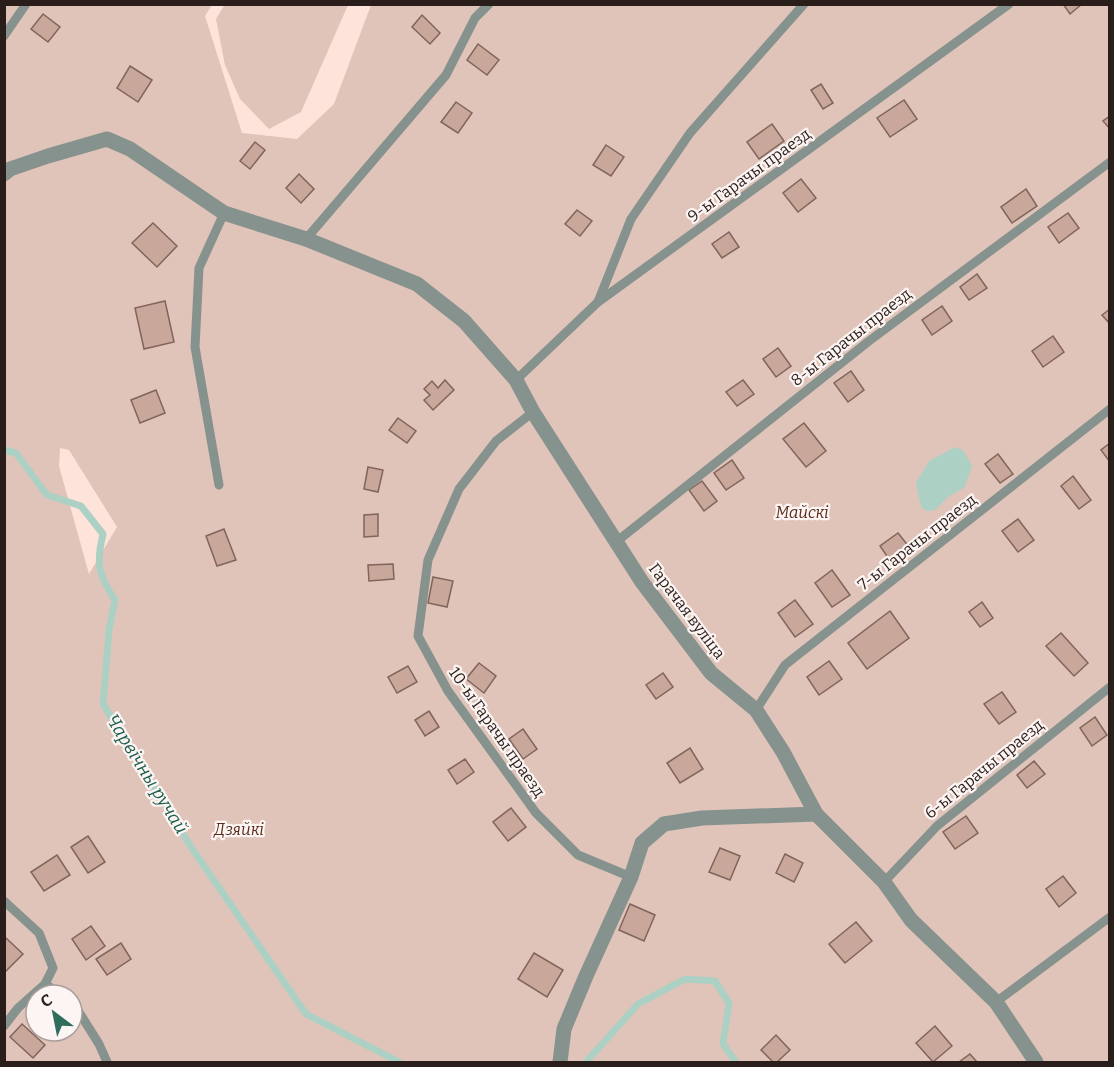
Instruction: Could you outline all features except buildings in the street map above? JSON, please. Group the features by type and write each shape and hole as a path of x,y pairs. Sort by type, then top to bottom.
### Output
{"street":[{"name":"Гарачая вуліца","path":"6,169 107,140 130,149 224,213 306,239 417,284 464,321 516,380 533,412 642,582 711,673 756,710 783,753 816,814 884,882 911,920 996,1002 1036,1062"},
{"path":"560,1062 564,1029 631,877 642,843 663,824 702,818 816,814"}],"lane":[{"path":"4,36 26,4"},
{"path":"306,239 446,75 475,18 489,4"},
{"path":"598,302 631,219 683,143 804,4"},
{"name":"9-ы Гарачы праезд","path":"516,380 598,302 1009,4"},
{"name":"8-ы Гарачы праезд","path":"616,542 869,340 1110,162"},
{"path":"219,485 195,347 199,268 224,213"},
{"name":"7-ы Гарачы праезд","path":"756,710 785,665 1110,409"},
{"name":"10-ы Гарачы праезд","path":"533,412 496,441 459,489 428,560 418,636 448,691 536,813 578,855 631,877"},
{"name":"6-ы Гарачы праезд","path":"884,882 937,826 1110,687"},
{"path":"4,901 39,933 53,968 46,983"},
{"path":"996,1002 1110,916"},
{"path":"4,1026 24,1003"},
{"path":"84,1020 107,1062"}],"green space":[{"path":"225,4 348,5 301,112 269,129 240,99 225,65 216,19"},
{"path":"5,5 212,5 205,16 242,133 297,139 334,104 371,5 1109,5 1109,1062 5,1062","holes":["60,448 69,450 117,527 89,574 59,466"]}],"water":[{"path":"955,447 963,450 972,465 965,487 948,497 935,510 926,511 921,507 916,483 929,461"}],"waterway":[{"name":"Чарвічны ручай","path":"4,450 16,453 47,495 81,506 103,534 100,568 105,583 115,600 109,630 103,704 191,847 306,1014 399,1062"},
{"name":"Чарвічны ручай","path":"586,1062 638,1004 685,979 715,981 729,1003 723,1044 736,1062"}],"park label":[{"name":"Майскі","path":"802,512"},
{"name":"Дзяйкі","path":"239,829"}]}
